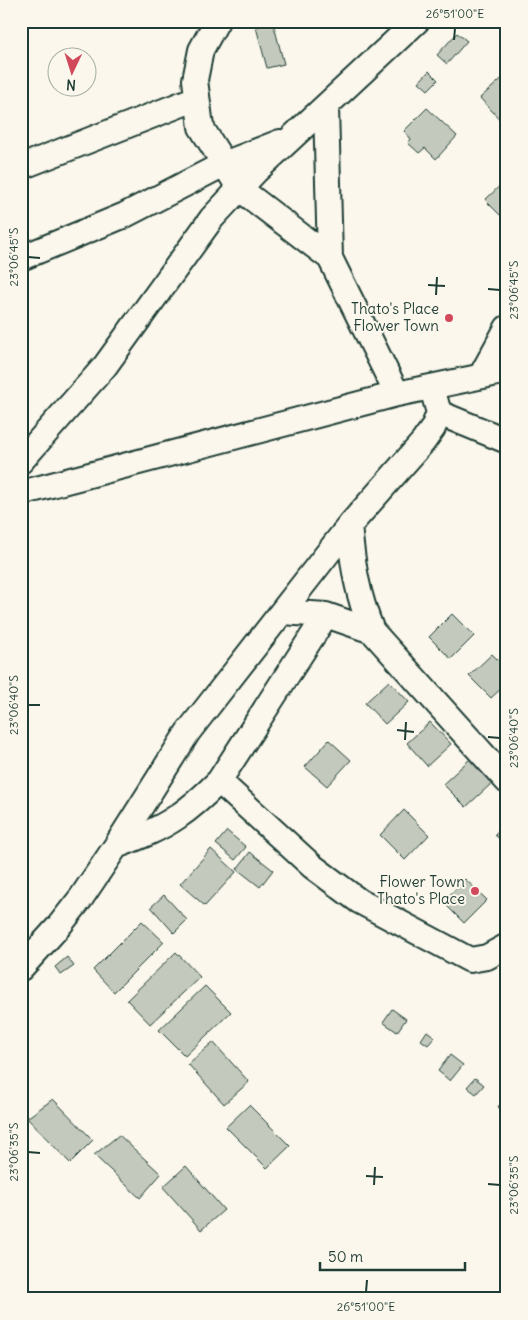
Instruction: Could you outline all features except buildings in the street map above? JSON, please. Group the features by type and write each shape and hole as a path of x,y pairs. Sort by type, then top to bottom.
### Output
{"street":[{"path":"217,21 201,50 195,80 201,127 240,189 330,258"},
{"path":"21,461 33,445 105,366 212,218 256,171 417,21"},
{"path":"21,167 197,98"},
{"path":"326,107 330,258 397,394"},
{"path":"21,258 125,215 224,164 293,137"},
{"path":"482,376 507,328"},
{"path":"21,493 397,394 507,371"},
{"path":"23,964 81,898 188,732 348,526 423,442 433,428 439,412 432,388"},
{"path":"439,412 507,441"},
{"path":"348,526 353,572 361,603 372,631 507,781"},
{"path":"282,612 326,615 372,631"},
{"path":"116,846 157,829 177,817 197,802 219,781 326,615"},
{"path":"219,781 312,866 359,901 470,960 487,957 507,946"}],"place":[{"name":"Thato's Place Flower Town","path":"449,318"},
{"name":"Flower Town Thato's Place","path":"475,891"}]}
